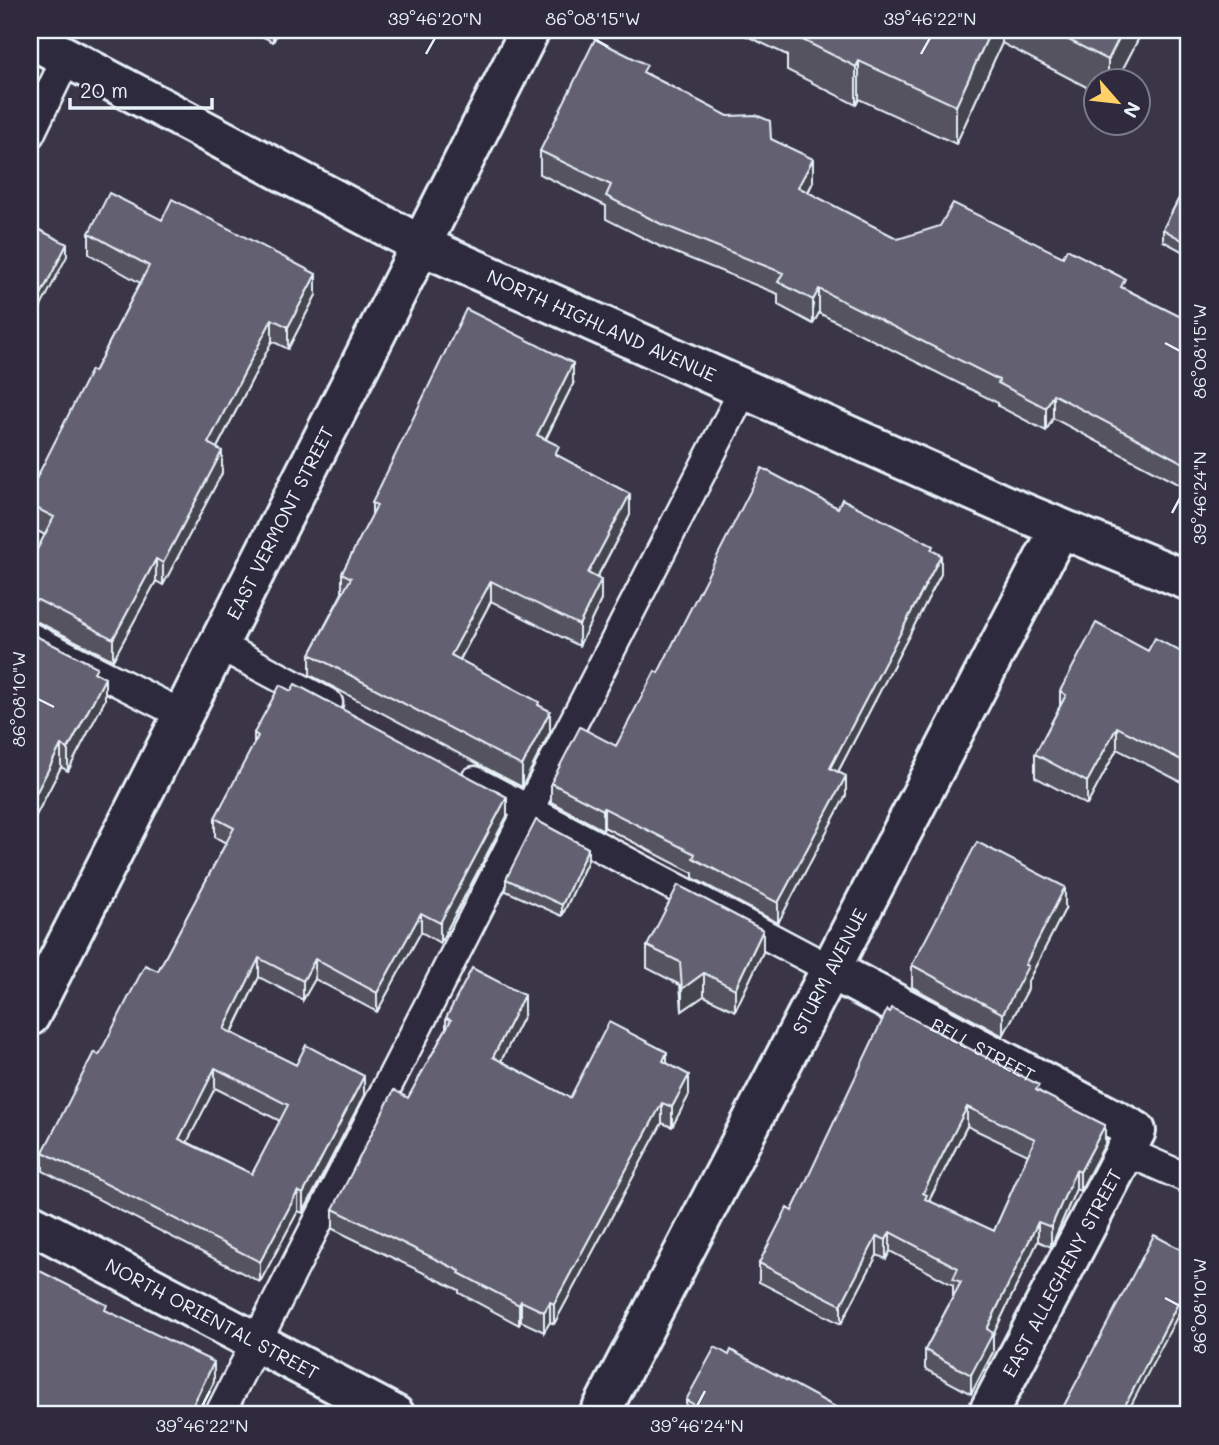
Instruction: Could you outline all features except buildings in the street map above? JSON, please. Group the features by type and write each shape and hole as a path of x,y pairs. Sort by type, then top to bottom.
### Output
{"street":[{"name":"EAST VERMONT STREET","path":"30,1016 423,246 530,30"},
{"name":"NORTH HIGHLAND AVENUE","path":"30,37 423,246 744,389 1189,581"},
{"name":"STURM AVENUE","path":"599,1415 828,968 1060,527"},
{"name":"BELL STREET","path":"828,968 1130,1141"},
{"name":"EAST ALLEGHENY STREET","path":"988,1415 1130,1141"},
{"name":"NORTH ORIENTAL STREET","path":"30,1223 394,1415"}],"lane":[{"path":"30,134 67,57"},
{"path":"219,1415 744,389"},
{"path":"30,637 183,715"},
{"path":"219,645 347,713"},
{"path":"456,771 828,968"},
{"path":"1130,1141 1189,1179"}]}
